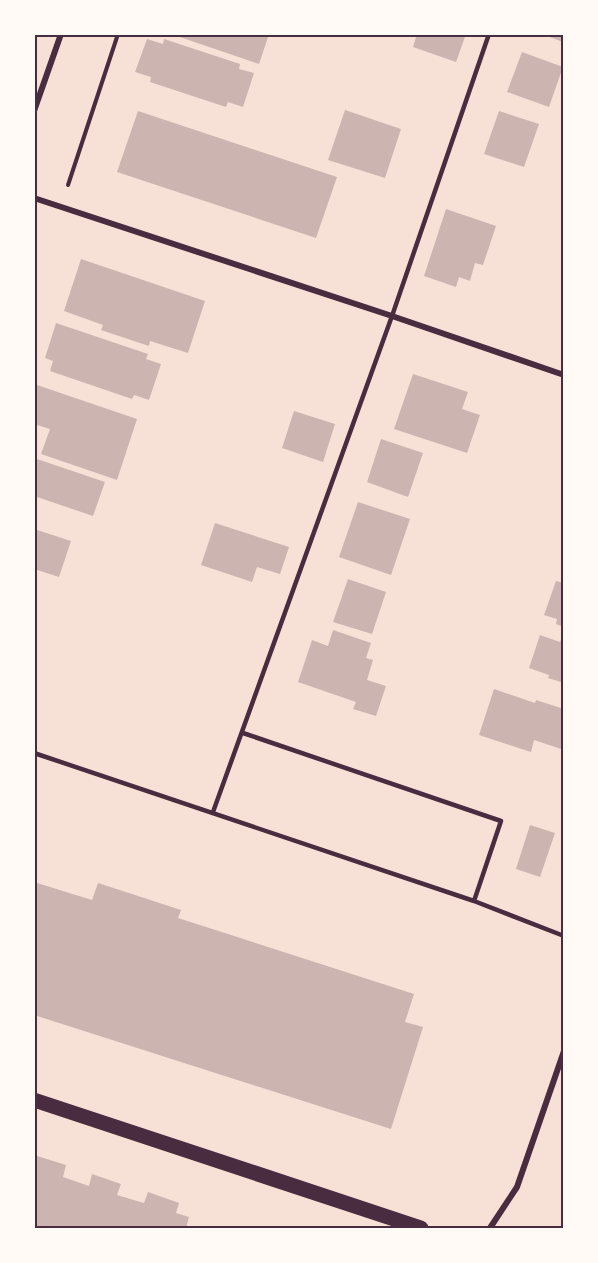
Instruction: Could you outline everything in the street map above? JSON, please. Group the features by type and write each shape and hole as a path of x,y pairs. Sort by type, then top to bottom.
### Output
{"main road":[{"path":"34,1100 421,1228"}],"street":[{"path":"34,111 61,34"},
{"path":"34,198 564,375"},
{"path":"490,1228 517,1187 564,1051"}],"lane":[{"path":"213,812 392,316 489,34"},
{"path":"243,733 501,821 474,901"},
{"path":"34,753 474,901 564,936"}],"path":[{"path":"61,207 118,34"}],"building":[{"path":"171,34 269,34 259,64"},
{"path":"417,34 466,34 456,62 413,47"},
{"path":"542,34 564,34 564,40 563,42"},
{"path":"147,39 163,44 164,39 240,64 239,69 254,73 243,107 228,102 226,107 150,82 151,77 135,72"},
{"path":"522,52 563,67 549,107 507,92"},
{"path":"345,110 401,129 385,178 328,160"},
{"path":"138,111 337,177 316,238 117,172"},
{"path":"499,111 539,124 524,167 484,154"},
{"path":"446,209 496,226 483,265 475,263 470,281 459,277 456,287 424,276"},
{"path":"81,259 205,301 188,353 150,341 149,346 101,330 103,325 64,311"},
{"path":"56,323 148,354 146,359 161,364 149,400 134,395 132,399 50,371 53,361 45,358"},
{"path":"413,374 468,392 462,409 480,415 467,453 394,429"},
{"path":"37,385 137,419 117,480 41,454 50,429 34,424 34,394"},
{"path":"294,411 335,424 323,462 282,448"},
{"path":"381,439 423,453 408,497 367,482"},
{"path":"34,458 105,482 93,516 34,496"},
{"path":"358,502 410,519 391,575 339,557"},
{"path":"215,523 289,547 280,574 257,567 252,582 201,565"},
{"path":"34,529 71,541 59,577 34,569"},
{"path":"348,579 386,592 372,634 333,622"},
{"path":"556,581 564,583 564,627 556,624 557,619 544,615"},
{"path":"333,630 371,643 366,658 373,660 367,680 386,686 376,716 353,709 356,702 298,682 312,640 328,646"},
{"path":"540,635 560,642 561,639 564,640 564,683 529,668"},
{"path":"494,689 535,703 536,700 564,709 564,750 534,740 531,752 479,735"},
{"path":"530,825 555,833 540,877 516,869"},
{"path":"34,882 92,900 98,883 181,910 178,918 414,994 405,1022 423,1027 391,1129 34,1015"},
{"path":"34,1155 66,1165 63,1177 89,1186 92,1174 121,1184 117,1195 144,1203 148,1192 179,1203 176,1213 189,1217 186,1228 34,1228"}]}
